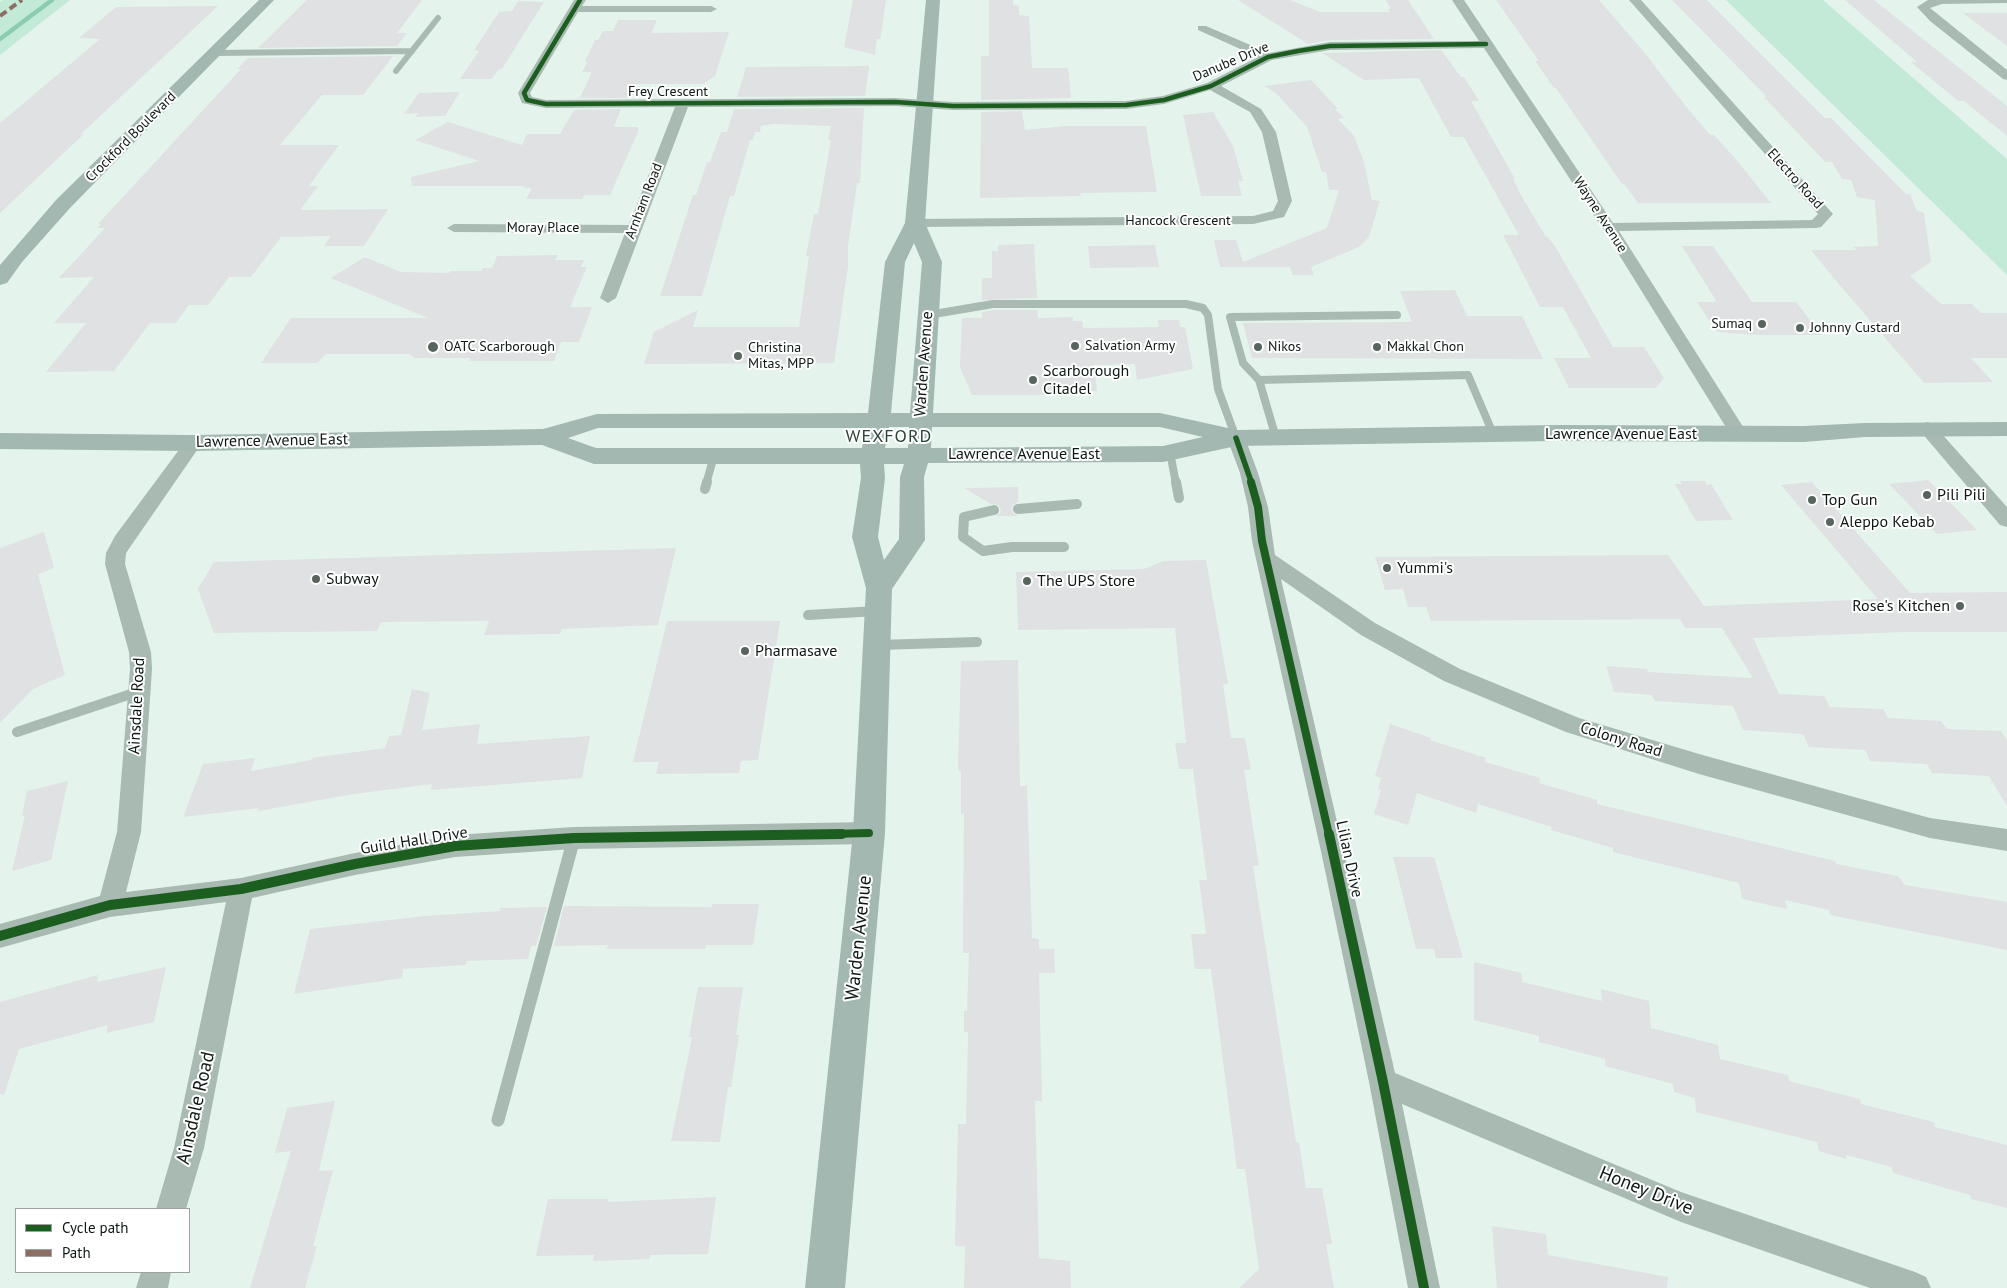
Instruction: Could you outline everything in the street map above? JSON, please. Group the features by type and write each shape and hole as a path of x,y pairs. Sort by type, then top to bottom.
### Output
{"main road":[{"name":"Crockford Boulevard","path":"0,279 14,258 63,204 268,0"},
{"name":"Warden Avenue","path":"825,1288 869,833 879,600 865,537 872,478 872,456 876,420 880,405 895,262 914,223 934,0"},
{"name":"Warden Avenue","path":"879,600 912,540 912,477 919,455 932,262 914,223"},
{"name":"Lawrence Avenue East","path":"0,440 194,443 544,437 597,421 876,420 1160,420 1236,438"},
{"name":"Lawrence Avenue East","path":"544,437 594,456 872,456 1163,454 1236,438 1804,434 1927,428 2007,429"}],"street":[{"name":"Wayne Avenue","path":"1458,0 1608,227 1738,433"},
{"name":"Electro Road","path":"1608,227 1816,224 1826,214 1635,0"},
{"path":"2007,0 1942,1 1930,3 1923,7 1934,19 2007,76"},
{"name":"Frey Crescent","path":"577,4 524,93 527,100 546,104 682,105 889,102 926,104"},
{"path":"577,4 711,9"},
{"path":"1202,28 1268,57"},
{"name":"Danube Drive","path":"926,104 1126,105 1164,100 1211,86 1268,57 1330,46 1486,44"},
{"name":"Hancock Crescent","path":"914,223 1253,220 1278,214 1285,201 1269,132 1255,109 1211,86"},
{"name":"Arnham Road","path":"608,298 682,105"},
{"name":"Moray Place","path":"454,228 633,229"},
{"path":"1927,428 2007,520"},
{"name":"Lilian Drive","path":"1236,438 1251,480 1383,1082 1424,1288"},
{"name":"Ainsdale Road","path":"110,905 129,832 140,691 140,652 115,564 116,553 122,541 194,443"},
{"name":"Colony Road","path":"1267,559 1368,629 1444,671 1574,726 1699,764 1930,828 2007,840"},
{"name":"Guild Hall Drive","path":"0,936 110,905 241,889 355,864 455,846 574,838 667,838 869,833"},
{"name":"Ainsdale Road","path":"171,1208 188,1148 206,1068 241,889"},
{"name":"Honey Drive","path":"1383,1082 1681,1207 1915,1288"},
{"path":"152,1288 156,1273"}],"lane":[{"path":"396,72 438,18"},
{"path":"214,54 412,51"},
{"path":"928,316 993,304 1186,304 1202,308 1208,315 1218,388 1236,438"},
{"path":"1276,438 1259,380 1243,363 1230,317 1397,315"},
{"path":"1259,380 1468,375 1494,436"},
{"path":"1170,452 1179,498"},
{"path":"705,489 714,456"},
{"path":"1018,509 1076,504"},
{"path":"994,510 964,517 963,537 983,551 1012,547 1064,547"},
{"path":"808,615 879,600"},
{"path":"877,645 977,642"},
{"path":"17,732 140,691"},
{"path":"498,1120 574,838"}],"green space":[{"path":"3,0 70,0 0,55 0,2"},
{"path":"1726,0 1823,0 2007,159 2007,275"}],"building":[{"path":"307,0 422,0 397,33 407,33 397,46 258,48"},
{"path":"853,0 886,0 881,36 880,39 877,39 875,55 844,47"},
{"path":"989,0 1013,0 1013,5 1019,6 1019,15 1029,16 1032,68 1068,68 1071,98 981,100 981,56 989,56"},
{"path":"1238,0 1290,0 1320,12 1390,12 1388,9 1391,9 1386,0 1408,0 1434,39 1330,40 1308,44"},
{"path":"1496,0 1599,0 1644,52 1710,135 1714,135 1734,157 1771,203 1638,203 1624,184 1622,184 1556,88 1554,88 1535,61 1539,61"},
{"path":"1672,0 1707,0 1825,118 1831,118 1906,194 1910,194 1917,211 1924,213 1931,262 1910,276 1941,304 1972,304 1981,313 2007,313 2007,358 1971,358 1993,382 1924,383 1832,276 1811,250 1857,250 1853,247 1878,246 1875,200 1857,197 1851,180 1842,179 1832,162 1825,162 1764,97 1767,97"},
{"path":"1845,0 1874,0 2007,106 2007,136 1964,101 1958,101 1911,62 1917,62"},
{"path":"518,1 544,2 502,69 499,69 492,79 460,79 479,51 474,50 499,12 512,11"},
{"path":"218,6 81,134 84,134 0,213 0,123 100,39 79,38 116,7"},
{"path":"1963,13 2007,13 2007,46"},
{"path":"618,20 657,20 651,33 729,32 715,76 703,84 632,84 627,98 580,98 592,72 582,72 595,40 598,40 603,31 613,31"},
{"path":"1441,50 1461,77 1464,77 1479,101 1471,101 1515,179 1513,179 1521,195 1546,237 1548,237 1558,251 1613,347 1644,347 1664,378 1656,388 1569,388 1554,358 1591,358 1563,307 1540,307 1503,235 1519,235 1464,137 1451,137 1419,78 1364,80 1322,53"},
{"path":"393,56 363,95 322,95 280,145 339,145 309,186 318,186 300,210 388,209 364,246 324,246 331,236 281,237 251,277 229,277 208,305 189,305 176,323 150,323 114,371 46,372 86,323 54,323 94,277 59,278 105,228 97,228 101,224 98,224 241,69 237,69 248,58"},
{"path":"869,66 865,96 737,97 746,67"},
{"path":"1311,80 1344,118 1338,119 1354,136 1364,162 1372,200 1380,201 1369,237 1359,247 1311,267 1314,275 1293,275 1290,267 1220,267 1214,240 1236,240 1243,262 1327,228 1339,190 1329,190 1326,172 1322,172 1307,127 1277,94 1265,86"},
{"path":"460,92 445,116 415,117 418,113 404,114 419,93"},
{"path":"864,108 860,183 857,183 848,246 848,267 834,363 644,364 654,332 698,310 693,327 799,327 809,256 806,256 814,214 818,214 831,140 828,140 831,126 773,124 761,126 760,132 755,132 753,140 750,140 734,196 730,196 702,296 660,296 693,195 696,195 707,162 710,162 721,132 727,132 734,109"},
{"path":"621,109 614,127 638,127 638,132 610,195 584,195 582,199 526,199 532,188 524,188 525,186 412,186 411,177 479,161 415,140 448,122 522,145 527,134 560,134 574,110"},
{"path":"1022,111 1025,130 1065,126 1146,126 1157,192 1080,193 1081,196 980,198 981,112"},
{"path":"1213,112 1233,146 1243,181 1238,181 1242,196 1201,196 1183,115"},
{"path":"1034,244 1037,298 982,300 982,278 992,278 992,251 998,251 998,245"},
{"path":"1155,245 1159,267 1090,268 1088,246"},
{"path":"1682,246 1713,246 1752,302 1796,302 1822,335 1756,335 1717,332 1697,302 1717,302"},
{"path":"558,255 555,260 584,260 581,267 587,267 570,307 592,307 579,342 561,342 554,361 469,361 471,358 414,358 409,354 326,354 317,363 261,363 291,318 428,318 331,278 365,257 401,272 449,273 450,271 481,271 483,268 492,268 497,256"},
{"path":"1455,290 1467,316 1522,316 1543,359 1252,358 1243,323 1412,322 1400,291"},
{"name":"Salvation Army","path":"993,310 1037,310 1038,318 1073,317 1073,321 1082,321 1083,328 1159,327 1158,320 1179,320 1180,327 1185,327 1193,369 1137,380 1135,364 1094,365 1097,391 1077,391 1078,395 972,395 960,367 962,318 982,318 982,312"},
{"path":"1928,480 1977,530 1937,534 1889,484"},
{"path":"1680,481 1705,481 1707,485 1711,484 1733,520 1696,521 1675,484 1682,484"},
{"path":"1812,482 1910,593 2007,592 2007,632 1906,632 1753,638 1779,694 1824,696 1830,707 1883,709 1888,718 1941,721 1947,729 2001,731 2007,740 2007,806 1989,776 1932,773 1927,764 1870,761 1865,750 1809,747 1803,734 1743,730 1733,706 1655,701 1652,695 1614,692 1606,666 1647,669 1648,672 1753,678 1722,628 1685,628 1680,619 1431,621 1426,607 1408,607 1403,589 1385,590 1375,557 1668,555 1704,606 1878,599 1781,485"},
{"path":"1018,487 1018,502 1011,509 1018,516 996,516 1001,512 999,505 991,504 964,488"},
{"path":"44,532 54,568 38,574 65,675 33,689 0,723 0,548"},
{"path":"676,548 658,625 562,629 560,634 484,635 489,621 381,622 377,631 214,633 198,589 214,562"},
{"path":"1206,560 1228,684 1223,684 1231,738 1245,738 1251,770 1244,770 1259,866 1253,866 1296,1142 1299,1142 1306,1188 1322,1188 1332,1244 1326,1244 1334,1288 1239,1288 1259,1269 1245,1169 1237,1169 1211,969 1195,969 1191,934 1206,934 1199,880 1207,880 1193,769 1179,769 1175,743 1186,743 1175,628 1018,630 1016,572 1144,569 1163,561"},
{"path":"667,621 780,621 758,760 741,761 739,773 656,774 659,762 633,762"},
{"path":"1018,660 1020,786 1027,786 1032,938 1039,939 1039,949 1054,949 1055,973 1039,973 1042,1101 1035,1101 1039,1258 1070,1261 1071,1288 964,1288 965,1246 955,1246 958,1124 966,1124 968,1032 964,1032 964,1011 967,1011 969,953 963,953 964,813 961,814 961,771 958,771 961,661"},
{"path":"412,689 430,693 422,730 480,724 477,744 590,736 582,778 431,790 432,784 354,794 258,811 259,808 183,817 203,764 255,758 251,771 311,760 312,758 385,748 389,736 401,735"},
{"path":"1390,724 1431,738 1430,740 1486,758 1485,762 1540,778 1539,783 1597,800 1597,804 1835,861 1836,864 1898,876 1905,885 2007,902 2007,950 1830,915 1829,910 1785,900 1787,909 1742,899 1739,883 1613,852 1613,848 1551,830 1552,827 1478,804 1476,813 1417,793 1408,825 1374,814 1381,790 1378,789 1381,778 1375,776"},
{"path":"68,781 51,860 12,871 25,815 22,816 27,791"},
{"path":"1393,857 1434,857 1463,958 1436,958 1434,949 1416,949"},
{"path":"712,904 759,904 753,945 706,945 705,949 607,949 608,945 554,946 564,906 712,907"},
{"path":"547,907 536,946 531,946 528,959 466,961 466,965 403,969 402,978 294,994 310,929 425,916 500,911 501,908"},
{"path":"1474,962 1522,973 1522,982 1602,1001 1601,989 1649,1001 1651,1028 1718,1045 1720,1059 1788,1075 1789,1081 1860,1099 1861,1104 1934,1122 1935,1127 2007,1145 2007,1208 1971,1199 1970,1195 1893,1173 1892,1167 1846,1155 1846,1159 1819,1151 1817,1142 1696,1112 1695,1098 1674,1092 1673,1084 1605,1066 1605,1059 1539,1042 1539,1036 1474,1020"},
{"path":"166,967 154,1022 106,1033 108,1025 19,1049 4,1095 0,1094 0,1002 98,975 97,982"},
{"path":"698,987 743,987 736,1035 739,1035 731,1087 728,1087 720,1142 671,1141 692,1037 689,1037"},
{"path":"335,1101 319,1171 333,1170 313,1246 317,1246 305,1288 250,1288 291,1151 275,1153 287,1108"},
{"path":"716,1197 708,1254 650,1255 650,1259 593,1261 594,1255 536,1256 548,1199 608,1199 608,1202"},
{"path":"1492,1226 1546,1234 1548,1255 1668,1277 1667,1288 1497,1288"}],"waterway":[{"path":"0,39 52,0"}],"marked path":[{"path":"0,16 22,0"}],"cycle path":[{"path":"580,0 524,93 527,100 546,104 895,102 953,106 1126,105 1164,100 1211,86 1268,57 1298,51 1330,46 1486,44"},
{"path":"1236,438 1249,473 1258,507 1262,541 1334,856 1383,1082 1424,1288"},
{"path":"0,936 110,905 241,889 355,864 455,846 574,838 667,838 869,833"}],"place":[{"name":"Sumaq","path":"1762,324"},
{"name":"Johnny Custard","path":"1800,328"},
{"name":"Salvation Army","path":"1075,346"},
{"name":"OATC Scarborough","path":"433,347"},
{"name":"Nikos","path":"1258,347"},
{"name":"Makkal Chon","path":"1377,347"},
{"name":"Christina Mitas, MPP","path":"738,356"},
{"name":"Scarborough Citadel","path":"1033,380"},
{"name":"Pili Pili","path":"1927,495"},
{"name":"Top Gun","path":"1812,500"},
{"name":"Aleppo Kebab","path":"1830,522"},
{"name":"Yummi's","path":"1387,568"},
{"name":"Subway","path":"316,579"},
{"name":"The UPS Store","path":"1027,581"},
{"name":"Rose's Kitchen","path":"1960,606"},
{"name":"Pharmasave","path":"745,651"}],"district":[{"name":"WEXFORD","path":"889,437"}]}
